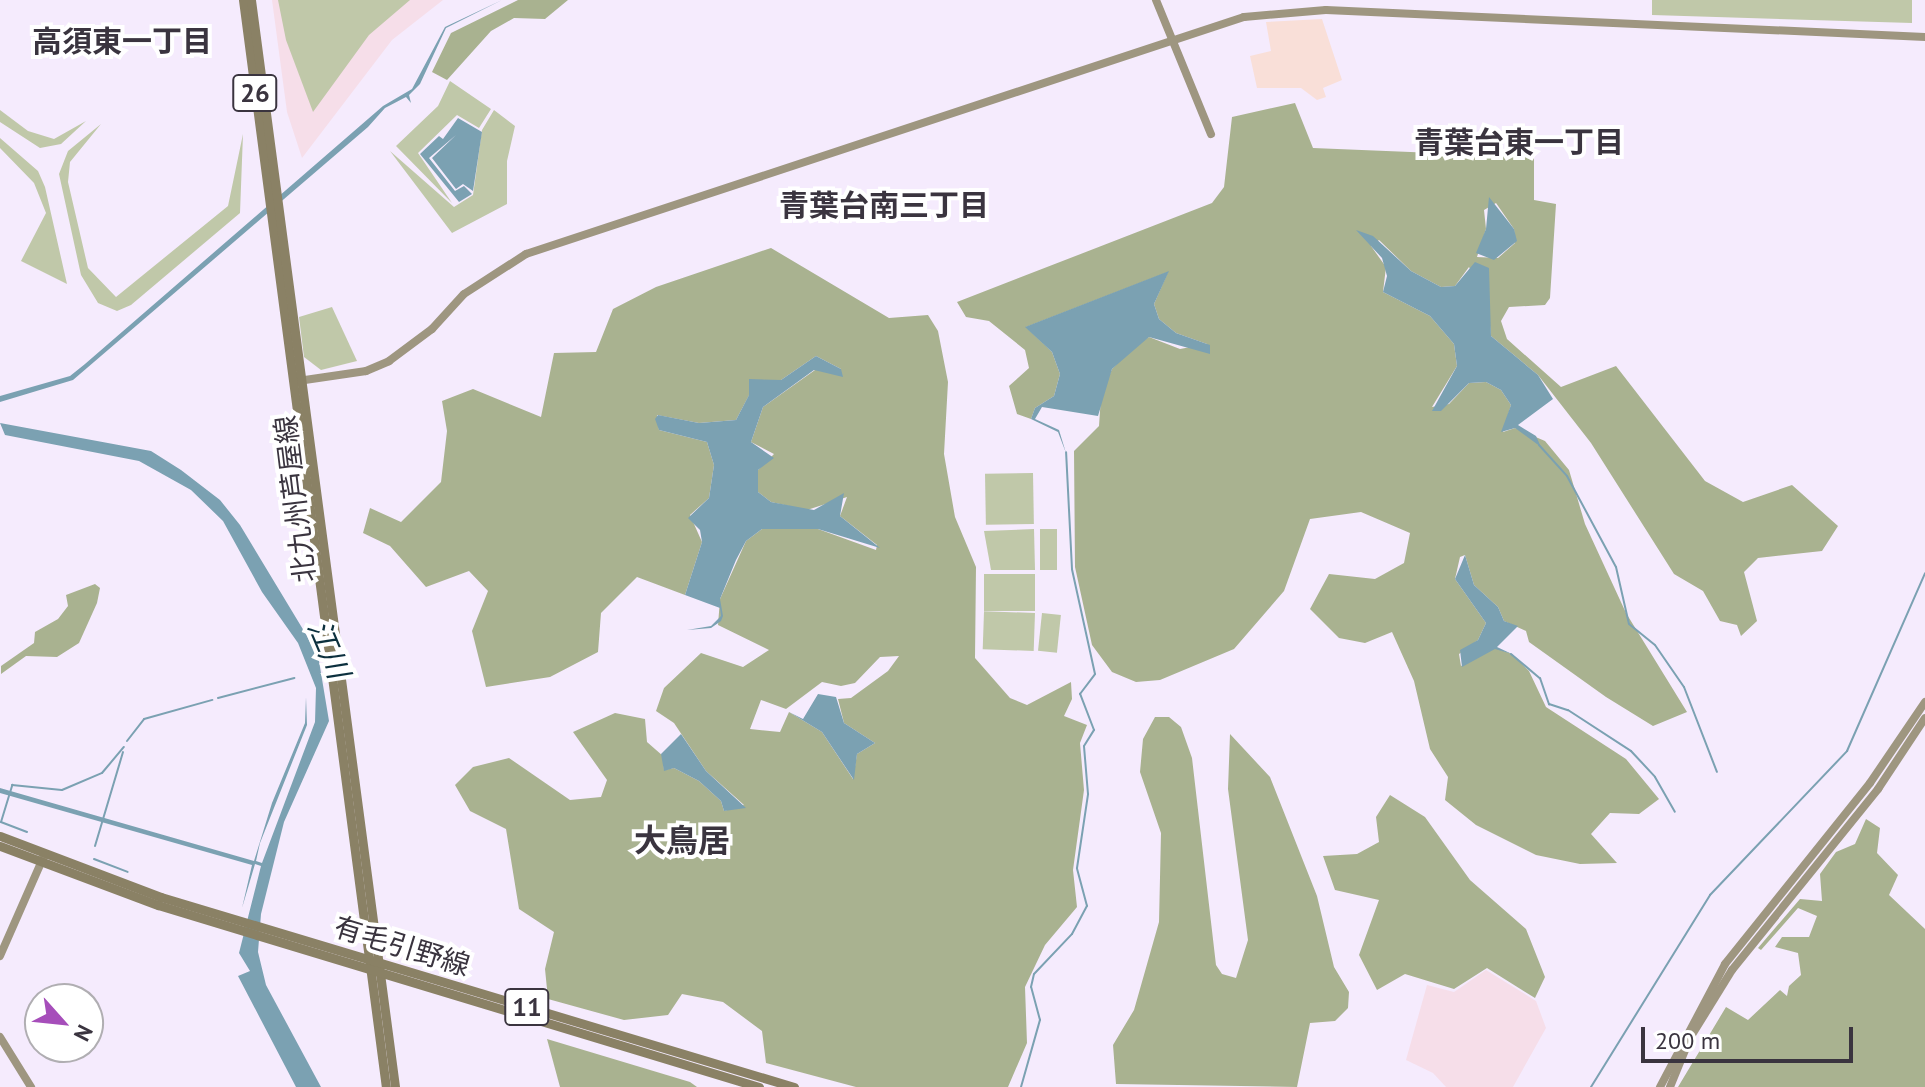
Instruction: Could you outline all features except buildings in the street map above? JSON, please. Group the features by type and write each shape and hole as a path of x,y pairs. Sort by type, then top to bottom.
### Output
{"main road":[{"name":"北九州芦屋線","path":"243,0 267,187 275,214"},
{"name":"北九州芦屋線","path":"251,0 275,178 275,214 373,959 381,973 395,1087"},
{"name":"有毛引野線","path":"0,836 42,859"},
{"name":"有毛引野線","path":"0,846 224,921 373,959 794,1087"},
{"name":"有毛引野線","path":"261,931 381,973 759,1087"},
{"name":"北九州芦屋線","path":"373,959 370,969 386,1087"}],"street":[{"path":"1156,0 1211,134"},
{"path":"298,381 366,371 389,361 432,329 464,294 526,254 1173,39 1268,12 1326,10 1925,37"},
{"path":"1660,1087 1725,964 1870,783 1925,702"},
{"path":"1670,1087 1690,1038 1732,970 1878,789 1925,718"},
{"path":"0,956 42,859"},
{"path":"0,1037 31,1087"}],"shaded area":[{"path":"272,0 443,0 392,40 302,158 287,112"},
{"path":"1322,19 1342,80 1323,88 1326,97 1317,100 1301,88 1257,88 1250,56 1271,51 1266,22"},
{"path":"1486,970 1536,1001 1546,1028 1513,1087 1446,1087 1433,1073 1406,1060 1427,985 1454,992"}],"green space":[{"path":"278,0 410,0 369,35 313,112 286,40"},
{"path":"518,0 568,0 545,19 514,18 491,31 447,80 432,72 451,33"},
{"path":"1652,0 1912,0 1912,23 1652,15"},
{"path":"450,81 491,109 479,128 457,115 418,153 452,203 396,146 438,106"},
{"path":"1295,103 1313,148 1534,157 1534,200 1556,204 1550,298 1545,305 1509,307 1501,321 1507,339 1561,387 1616,366 1705,481 1743,502 1792,485 1838,526 1822,551 1758,558 1744,572 1757,621 1741,636 1737,625 1720,621 1703,591 1674,574 1591,443 1538,375 1491,336 1488,304 1469,267 1455,286 1441,287 1411,271 1379,240 1371,246 1386,267 1383,292 1430,316 1454,344 1457,366 1432,407 1449,404 1469,383 1486,382 1501,390 1511,405 1503,432 1515,428 1545,441 1569,470 1585,524 1626,613 1687,712 1653,726 1606,697 1529,642 1526,631 1504,621 1498,607 1474,585 1465,555 1460,557 1455,579 1486,623 1478,640 1459,654 1461,666 1495,648 1512,654 1529,671 1546,707 1626,759 1659,799 1639,814 1610,813 1591,834 1617,863 1580,864 1536,855 1476,825 1445,800 1448,777 1430,749 1414,681 1392,632 1365,643 1339,638 1310,609 1329,574 1375,579 1404,563 1410,533 1361,512 1310,519 1284,591 1234,649 1160,680 1136,682 1112,672 1092,645 1075,567 1074,451 1099,426 1101,396 1112,369 1136,345 1149,337 1180,349 1207,344 1176,333 1159,319 1154,304 1168,272 1026,327 1052,352 1060,374 1054,396 1035,408 1031,419 1017,414 1009,386 1029,368 1025,350 989,321 966,317 957,302 1212,203 1224,187 1232,117","holes":["1496,203 1514,229 1515,243 1498,258 1477,257 1486,229 1484,210"]},
{"path":"0,110 28,131 54,139 86,121 61,144 40,148 0,122"},
{"path":"494,110 515,126 507,161 507,204 452,233 390,151 454,207 473,195 482,130"},
{"path":"101,124 70,162 68,182 88,268 116,297 228,206 243,134 240,213 131,305 117,311 98,303 81,275 59,174 68,151"},
{"path":"0,138 38,171 45,187 67,284 21,261 46,213 34,183 0,148"},
{"path":"771,248 889,318 928,315 938,331 948,382 944,454 955,517 976,567 975,658 1010,698 1027,705 1071,682 1072,699 1064,716 1087,725 1080,743 1084,790 1073,870 1077,907 1045,945 1025,987 1027,1043 1008,1087 856,1087 766,1063 762,1031 723,1002 682,994 668,1015 624,1020 548,999 545,969 554,932 519,909 506,829 470,811 455,785 473,767 509,758 570,800 601,797 607,780 573,732 615,713 645,719 647,742 663,756 664,770 674,768 699,781 721,801 724,811 744,805 706,771 674,723 656,711 664,688 701,653 743,667 769,650 718,625 720,599 746,541 762,529 818,529 876,550 877,545 840,516 847,497 807,510 771,502 758,492 758,470 774,454 751,442 763,407 815,370 841,369 816,356 781,380 756,382 736,420 699,423 657,415 659,430 707,442 714,465 709,498 690,515 702,542 685,595 637,577 601,613 598,652 550,677 486,687 472,631 488,591 469,571 426,587 390,546 363,533 370,508 401,522 441,482 447,431 442,401 473,389 541,417 554,353 596,352 613,309 656,287","holes":["899,656 888,671 851,698 838,699 844,723 875,743 857,754 853,779 822,732 789,712 780,732 750,729 761,700 786,709 822,682 841,686 855,683 880,657"]},
{"path":"332,307 357,361 321,370 304,357 299,317"},
{"path":"1033,473 1034,524 986,525 985,474"},
{"path":"1034,529 1035,570 991,570 984,531"},
{"path":"1040,529 1057,529 1057,570 1040,570"},
{"path":"984,574 1035,574 1035,611 984,611"},
{"path":"95,584 100,588 97,603 79,643 57,657 26,656 1,674 1,666 34,643 35,632 58,619 68,606 66,595"},
{"path":"984,611 1035,613 1034,651 983,649"},
{"path":"1042,613 1061,615 1057,653 1038,651"},
{"path":"1155,717 1169,717 1181,727 1192,758 1216,965 1222,974 1236,978 1248,940 1228,789 1230,734 1270,777 1317,896 1334,967 1349,992 1348,1008 1335,1021 1310,1023 1297,1087 1116,1084 1113,1045 1134,1010 1159,922 1161,833 1140,772 1143,739"},
{"path":"1390,795 1425,817 1470,880 1526,929 1545,977 1535,998 1487,968 1454,989 1405,974 1377,990 1359,955 1379,900 1335,890 1323,856 1357,854 1379,842 1376,817"},
{"path":"1866,819 1880,828 1877,853 1898,875 1889,895 1925,929 1925,1087 1678,1087 1726,1007 1748,1020 1780,990 1787,996 1789,986 1801,975 1798,953 1775,947 1782,937 1809,937 1817,916 1798,908 1761,950 1758,948 1800,899 1822,901 1820,874 1836,852 1855,844"},
{"path":"547,1039 690,1082 697,1087 560,1087"}],"water":[{"path":"502,0 446,28 420,84 409,95 411,103 406,97 385,108 368,127 73,380 0,402 0,396 70,376 85,364 383,106 412,89 445,27"},
{"path":"458,118 482,132 473,191 463,184 456,189 432,158 456,135 429,158 455,191 464,186 472,194 459,202 420,154 439,136 443,139"},
{"path":"1489,197 1514,229 1517,241 1494,260 1476,253 1486,229"},
{"path":"1356,230 1373,236 1411,271 1441,287 1455,286 1475,262 1489,268 1491,336 1538,375 1553,399 1518,425 1536,436 1541,447 1515,428 1501,432 1511,405 1501,390 1486,382 1469,383 1441,411 1432,411 1457,366 1454,344 1430,316 1383,292 1387,276 1382,258"},
{"path":"1169,271 1154,304 1159,319 1176,333 1210,345 1210,354 1149,337 1112,369 1098,416 1042,407 1035,419 1059,430 1066,453 1058,432 1031,419 1035,408 1054,396 1060,374 1052,352 1025,327"},
{"path":"816,356 841,369 843,377 814,370 763,407 751,442 774,458 758,470 758,492 771,502 814,510 844,493 840,516 880,548 818,529 762,529 746,541 736,560 720,599 723,616 721,621 711,628 687,630 711,626 721,616 720,608 685,595 702,542 700,530 688,518 709,498 714,465 707,442 659,430 655,419 658,415 699,423 736,420 749,395 749,379 781,380"},
{"path":"0,423 151,451 181,470 220,500 240,525 307,636 319,661 329,721 284,822 261,914 258,952 266,985 321,1087 296,1087 238,976 250,971 239,953 261,866 255,864 242,908 252,865 0,793 0,788 254,861 272,803 305,723 306,697 307,725 260,843 256,861 262,863 315,722 316,688 298,643 262,592 223,521 191,490 139,461 5,435"},
{"path":"1465,555 1474,585 1498,607 1504,621 1518,626 1497,647 1512,654 1495,649 1462,667 1460,650 1478,640 1486,623 1455,579"},
{"path":"818,694 836,697 844,723 875,743 857,754 854,780 822,732 789,712 803,719"},
{"path":"681,734 706,771 746,808 724,811 721,801 699,781 674,768 664,771 661,754"}],"waterway":[{"path":"1539,445 1567,476 1616,567 1629,624 1655,645 1684,687 1717,772"},
{"path":"1021,1087 1040,1020 1031,987 1034,974 1072,934 1087,906 1077,868 1088,794 1084,746 1094,730 1080,694 1095,674 1072,569 1066,452"},
{"path":"1591,1087 1710,895 1847,751 1925,573"},
{"path":"1511,654 1540,678 1549,704 1568,710 1631,751 1655,777 1675,812"},
{"path":"218,698 294,678"},
{"path":"127,741 144,719 212,700"},
{"path":"27,832 1,822 12,785 62,790 102,773 124,747"},
{"path":"95,846 123,752"},
{"path":"94,859 128,872"}],"district":[{"name":"高須東一丁目","path":"122,41"},
{"name":"青葉台東一丁目","path":"1519,142"},
{"name":"青葉台南三丁目","path":"884,205"},
{"name":"大鳥居","path":"682,840"}],"water label":[{"name":"江川","path":"329,649"}]}
